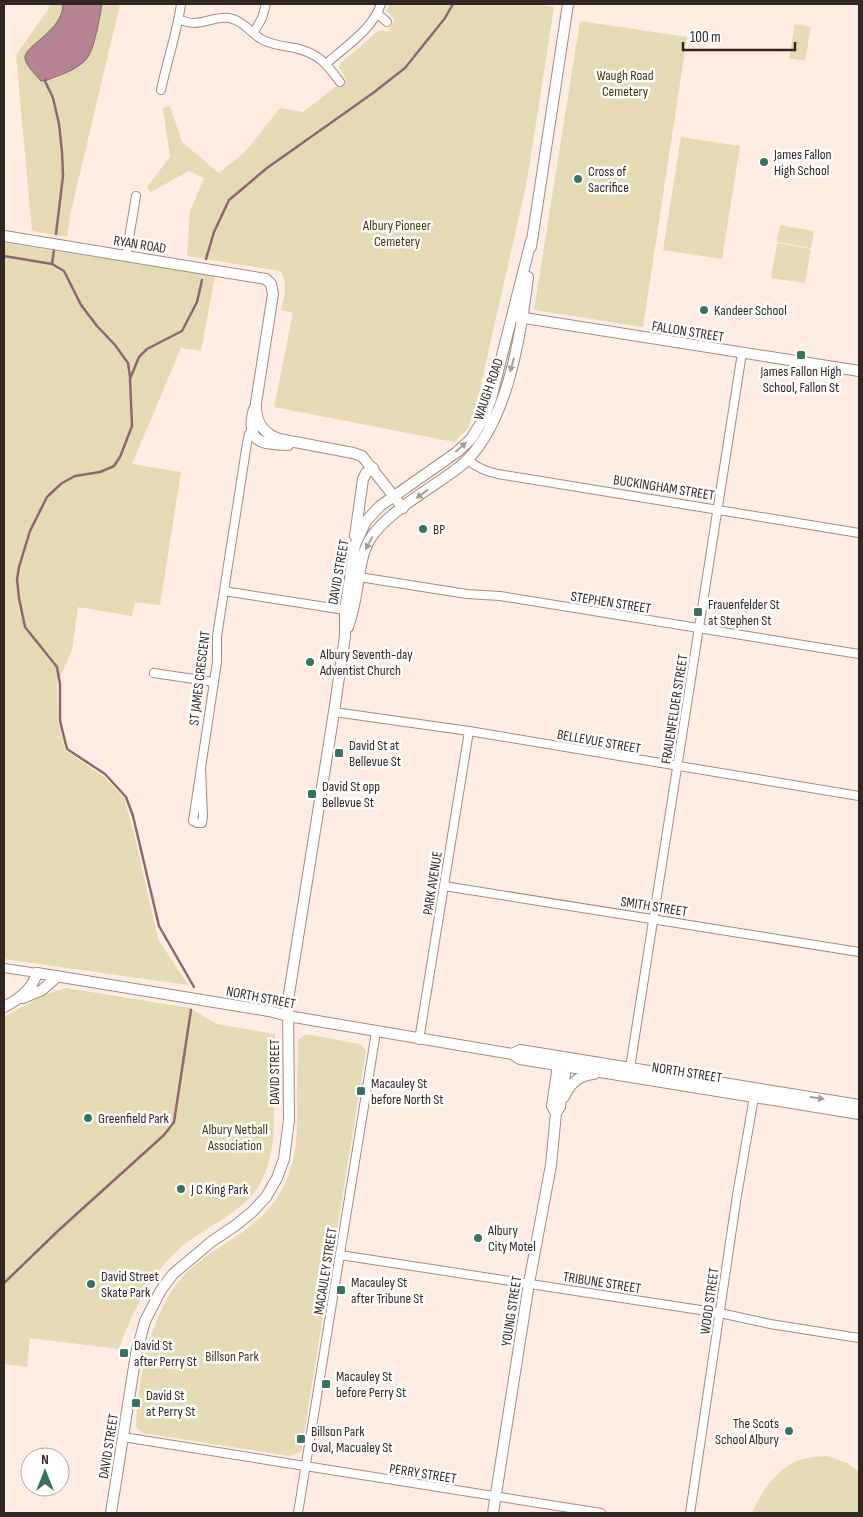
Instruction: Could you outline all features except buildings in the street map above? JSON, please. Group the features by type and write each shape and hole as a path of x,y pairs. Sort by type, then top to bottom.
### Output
{"main road":[{"name":"WAUGH ROAD","path":"403,508 468,460 480,446 500,405 518,344 523,318 531,241 568,4"},
{"name":"RYAN ROAD","path":"4,236 257,277 266,279 270,284"},
{"name":"WAUGH ROAD","path":"393,496 457,452 471,439 484,418 491,398 531,241"},
{"name":"ST JAMES CRESCENT","path":"256,428 256,403 273,294 270,284"},
{"name":"FALLON STREET","path":"512,315 742,354 859,371"},
{"path":"256,428 256,439 261,442 317,447 358,454 373,468 403,508"},
{"path":"354,550 364,479 366,473 373,468"},
{"name":"DAVID STREET","path":"111,1513 138,1345 146,1321 161,1290 173,1274 187,1262 252,1212 266,1197 281,1169 286,1148 289,1120 288,1000 334,712 345,636 345,610 354,550 366,521 393,496"},
{"name":"DAVID STREET","path":"345,636 354,607 363,558 369,541 381,526 403,508"},
{"path":"17,1000 32,986 37,972"},
{"name":"NORTH STREET","path":"37,972 260,1009 288,1016 419,1040 512,1054 520,1059 630,1068 859,1105"},
{"path":"4,1007 42,990 58,976"},
{"name":"NORTH STREET","path":"562,1063 606,1073 859,1114"},
{"name":"YOUNG STREET","path":"493,1513 529,1283 551,1165 562,1063"},
{"path":"558,1110 568,1089 575,1081 588,1074 606,1073"}],"street":[{"path":"161,90 168,56 179,20 181,4"},
{"path":"254,32 262,18 266,4"},
{"path":"327,63 353,43 378,14 382,4"},
{"path":"378,14 387,22"},
{"path":"179,20 195,23 219,17 232,18 254,32 261,39 313,54 327,63 340,82"},
{"path":"126,256 136,196"},
{"name":"FRAUENFELDER STREET","path":"630,1068 742,354"},
{"name":"ST JAMES CRESCENT","path":"193,821 202,823 201,768 216,669 217,636 247,443 249,434 256,428"},
{"name":"BUCKINGHAM STREET","path":"468,460 483,470 859,533"},
{"name":"STEPHEN STREET","path":"359,577 467,594 500,596 859,654"},
{"path":"224,591 345,610"},
{"path":"154,673 214,682"},
{"name":"BELLEVUE STREET","path":"334,712 469,731 859,796"},
{"name":"PARK AVENUE","path":"419,1040 469,731"},
{"name":"SMITH STREET","path":"444,886 859,952"},
{"name":"NORTH STREET","path":"4,968 37,972"},
{"name":"MACAULEY STREET","path":"298,1513 376,1032"},
{"name":"WOOD STREET","path":"691,1512 737,1195 754,1097"},
{"name":"TRIBUNE STREET","path":"340,1255 720,1313 770,1324 859,1338"},
{"name":"PERRY STREET","path":"123,1437 601,1513"}],"green space":[{"path":"48,4 120,4 71,211 67,237 32,231 16,55 49,8"},
{"name":"Albury Pioneer Cemetery","path":"390,4 536,4 554,7 527,181 477,402 468,428 454,442 274,407 293,313 281,310 285,285 283,276 280,271 187,256 190,212 204,178 189,171 151,192 147,187 170,157 163,108 170,106 182,142 219,173 245,152 280,108 303,112 346,79 339,68 341,63 378,31 388,31 395,19 386,11"},
{"name":"Waugh Road Cemetery","path":"580,21 687,37 643,327 534,310"},
{"path":"795,24 811,27 805,61 789,58"},
{"path":"681,137 740,146 722,259 663,250"},
{"path":"780,225 814,231 811,248 777,242"},
{"path":"4,243 215,276 201,351 181,348 132,464 181,472 160,605 135,602 132,616 78,607 72,650 57,684 58,721 65,750 104,777 124,798 134,833 158,939 188,985 4,959"},
{"path":"777,243 811,249 805,283 771,278"},
{"name":"Albury Netball Association","path":"66,988 190,1008 217,1024 275,1034 272,1149 263,1178 247,1200 237,1210 190,1240 159,1270 136,1308 119,1349 30,1338 27,1367 4,1364 4,1017 44,995"},
{"name":"Billson Park","path":"306,1034 360,1044 366,1050 301,1452 289,1456 143,1433 136,1427 144,1362 158,1317 168,1297 180,1280 195,1265 247,1229 258,1219 279,1195 287,1179 294,1158 296,1136 298,1040"},
{"path":"827,1456 847,1463 859,1472 859,1513 752,1513 768,1485 786,1467 801,1460"}],"shaded area":[{"path":"63,4 102,4 95,39 91,52 84,62 74,69 41,81 28,65 25,59 26,54 57,23"}],"waterway":[{"path":"206,259 214,232 229,200 267,168 405,68 445,18 453,4"},
{"path":"46,79 45,81 53,98 59,124 62,152 63,176 56,234"},
{"path":"54,250 52,264 64,271 81,305 128,363 130,377"},
{"path":"4,256 52,264"},
{"path":"194,987 159,926 133,816 126,797 105,774 67,749 60,721 60,684 57,667 25,627 17,579 30,531 47,497 62,483 75,476 100,472 114,466 120,457 132,426 130,379 139,357 147,349 182,331 197,302 202,280"},
{"path":"4,1283 60,1229 164,1135 174,1122 191,1010"}],"place":[{"name":"James Fallon High School","path":"764,162"},
{"name":"Cross of Sacrifice","path":"578,179"},
{"name":"Kandeer School","path":"704,310"},
{"name":"James Fallon High School, Fallon St","path":"801,355"},
{"name":"BP","path":"423,529"},
{"name":"Frauenfelder St at Stephen St","path":"698,612"},
{"name":"Albury Seventh-day Adventist Church","path":"310,662"},
{"name":"David St at Bellevue St","path":"339,753"},
{"name":"David St opp Bellevue St","path":"312,794"},
{"name":"Macauley St before North St","path":"361,1091"},
{"name":"Greenfield Park","path":"88,1118"},
{"name":"J C King Park","path":"181,1189"},
{"name":"Albury City Motel","path":"478,1238"},
{"name":"David Street Skate Park","path":"91,1284"},
{"name":"Macauley St after Tribune St","path":"341,1290"},
{"name":"David St after Perry St","path":"124,1353"},
{"name":"Macauley St before Perry St","path":"326,1384"},
{"name":"David St at Perry St","path":"136,1403"},
{"name":"The Scots School Albury","path":"789,1431"},
{"name":"Billson Park Oval, Macualey St","path":"301,1439"}]}
